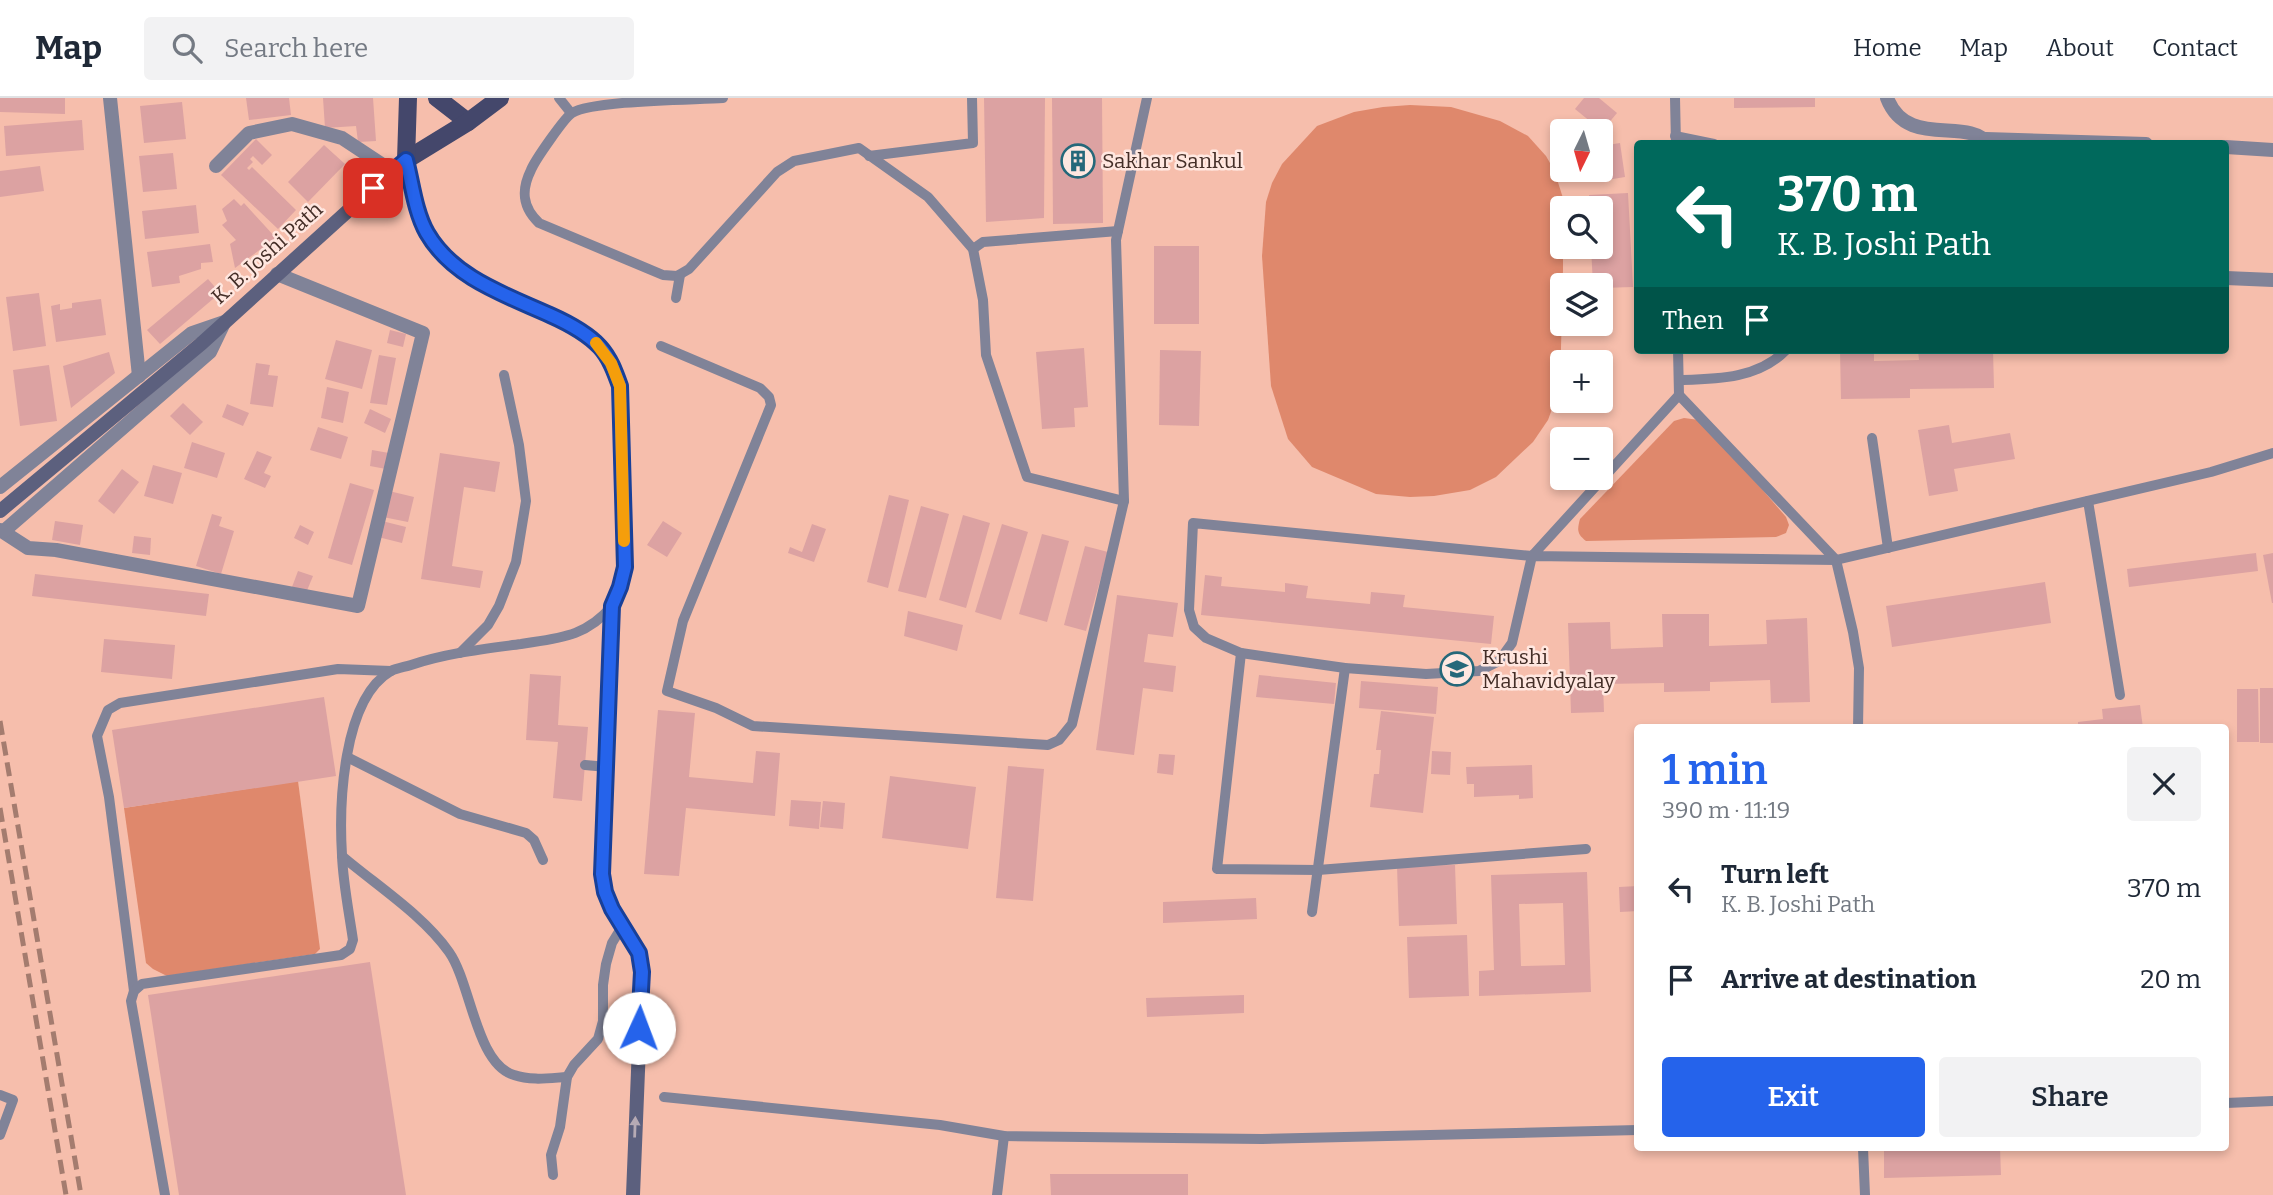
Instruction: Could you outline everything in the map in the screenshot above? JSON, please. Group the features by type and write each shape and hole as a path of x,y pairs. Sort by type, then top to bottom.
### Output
{"main road":[{"path":"408,98 399,165 426,232 441,252 478,283 565,322 587,336 601,348 611,363 620,386 625,567 612,606 602,874 609,901 639,953 642,972 633,1195"},
{"path":"437,98 468,122"},
{"name":"K. B. Joshi Path","path":"0,511 202,343 399,165 468,122 500,98"}],"street":[{"path":"110,98 138,376"},
{"path":"1887,98 1900,120 1914,126 1975,135 1985,140"},
{"path":"216,166 249,133 292,124 342,138 399,165"},
{"path":"2229,147 2273,150"},
{"path":"224,322 210,352 2,530 28,548 55,550 358,606 423,333 277,274"},
{"path":"2229,278 2273,281"},
{"path":"0,487 192,333 224,322"}],"lane":[{"path":"723,98 599,106 571,113 534,163 524,183 528,213 539,223 663,275 680,275 689,269 777,172 794,161 859,148 928,197 973,249 983,300 986,355 1027,477 1124,501"},
{"path":"869,156 973,143 972,98"},
{"path":"661,346 760,388 769,397 769,411 684,621 667,691 716,708 754,726 1048,745 1059,740 1072,724 1124,501 1116,240 1147,98"},
{"path":"1675,98 1676,140"},
{"path":"564,100 571,113"},
{"path":"973,249 983,242 1118,231"},
{"path":"676,298 680,275"},
{"path":"1678,354 1679,396 1532,556 1512,643 1499,661 1479,671 1426,674 1345,668 1241,653 1206,638 1194,627 1189,610 1193,523 1532,556 1836,560 2211,472 2273,453"},
{"path":"1679,380 1729,379 1776,361 1782,354"},
{"path":"460,653 488,625 499,606 516,562 526,501 519,445 504,375"},
{"path":"1679,396 1836,560 1859,668 1858,724"},
{"path":"1872,438 1888,548"},
{"path":"2088,501 2120,695"},
{"path":"165,1195 131,1001 134,991 109,797 97,736 108,710 120,703 338,669 391,671 460,653 555,639 600,621 612,606"},
{"path":"1241,653 1217,869 1318,870 1586,849"},
{"path":"1312,912 1345,668"},
{"path":"134,991 142,984 341,955 351,949 353,940 342,856 342,811 347,757 359,712 371,688 391,671"},
{"path":"347,757 460,814 526,833 534,840 543,860"},
{"path":"585,765 607,767"},
{"path":"342,856 429,928 449,951 461,971 486,1047 496,1064 512,1075 532,1079 567,1077"},
{"path":"554,1175 551,1155 560,1127 567,1077 574,1065 598,1039 603,1021 606,964 612,943 623,925"},
{"path":"0,1095 13,1100 0,1135"},
{"path":"664,1097 940,1125 1004,1136 1262,1139 1634,1130"},
{"path":"2229,1103 2273,1101"},
{"path":"997,1195 1004,1136"},
{"path":"1863,1151 1865,1195"}],"shaded area":[{"path":"1383,107 1451,107 1500,121 1528,136 1546,156 1550,163 1550,182 1558,182 1562,196 1550,196 1550,259 1563,259 1563,273 1550,273 1550,336 1561,336 1561,350 1550,350 1551,413 1533,442 1496,477 1470,490 1434,496 1376,494 1312,467 1288,439 1271,386 1262,256 1266,202 1272,183 1282,164 1317,126 1354,112"},
{"path":"1684,418 1699,420 1712,431 1786,517 1789,525 1786,533 1776,537 1586,541 1581,536 1578,532 1580,519 1608,490 1613,490 1613,485 1674,421"},
{"path":"298,781 320,949 315,954 167,976 153,969 146,963 124,808"}],"building":[{"path":"0,98 65,98 65,114 0,112"},
{"path":"246,98 289,98 291,115 249,120"},
{"path":"323,98 373,98 376,141 358,142 356,126 325,128"},
{"path":"984,98 1045,98 1044,218 986,222"},
{"name":"Sakhar Sankul","path":"1052,98 1102,98 1103,223 1053,224"},
{"path":"1584,98 1599,98 1617,113 1612,119 1587,119 1575,109"},
{"path":"1734,98 1815,98 1815,107 1734,108"},
{"path":"182,102 186,139 144,143 140,106"},
{"path":"82,120 84,150 6,156 4,126"},
{"path":"256,139 272,155 262,165 253,156 250,159 253,162 247,168 249,170 252,167 296,210 278,229 221,175"},
{"path":"1620,143 1625,177 1614,179 1614,144"},
{"path":"324,145 345,164 308,202 288,182"},
{"path":"173,153 177,189 143,192 139,156"},
{"path":"40,166 44,191 0,197 0,171"},
{"path":"1628,193 1633,287 1613,288 1613,273 1592,273 1592,259 1613,259 1613,196 1589,195"},
{"path":"234,199 241,206 244,203 276,238 235,268 230,244 236,240 222,225 227,221 222,209"},
{"path":"196,205 199,233 145,239 142,211"},
{"path":"210,244 213,262 201,263 201,269 179,276 180,283 152,287 147,252"},
{"path":"1154,246 1199,246 1199,324 1154,324"},
{"path":"208,279 220,293 160,344 147,330"},
{"path":"39,293 46,346 13,351 6,297"},
{"path":"101,299 106,335 56,342 51,306 60,304 60,310 72,308 72,303"},
{"path":"390,330 406,334 403,347 387,343"},
{"path":"336,340 372,350 362,389 325,379"},
{"path":"1084,348 1088,407 1074,408 1075,427 1042,429 1036,352"},
{"path":"1160,350 1201,351 1199,426 1159,425"},
{"path":"109,352 115,373 71,408 63,366"},
{"path":"1840,354 1874,354 1874,361 1919,360 1918,354 1993,354 1994,388 1910,389 1910,398 1841,399"},
{"path":"379,355 396,358 387,405 370,403"},
{"path":"256,363 270,365 268,375 278,376 273,407 250,404"},
{"path":"49,365 57,421 20,426 13,370"},
{"path":"327,387 349,392 343,423 321,418"},
{"path":"183,403 203,422 190,435 170,416"},
{"path":"227,404 249,413 243,426 222,417"},
{"path":"370,409 391,419 385,433 364,423"},
{"path":"1949,425 1952,443 2010,433 2015,459 1954,469 1958,491 1929,496 1918,430"},
{"path":"318,427 348,437 341,459 310,450"},
{"path":"192,442 225,453 217,478 184,468"},
{"path":"372,450 389,453 386,469 370,466"},
{"path":"257,451 272,457 264,473 271,476 265,488 244,479"},
{"path":"440,453 500,462 495,492 464,487 452,566 483,571 480,588 421,579"},
{"path":"153,465 182,473 173,504 144,496"},
{"path":"122,469 139,482 114,514 98,501"},
{"path":"350,483 374,490 352,565 328,558"},
{"path":"389,491 414,497 408,522 383,517"},
{"path":"889,495 909,500 888,588 867,582"},
{"path":"921,506 949,514 926,598 898,591"},
{"path":"212,514 222,517 219,526 234,531 221,574 196,566"},
{"path":"963,515 990,523 966,608 939,600"},
{"path":"55,521 83,525 80,545 52,540"},
{"path":"382,521 406,527 402,543 378,537"},
{"path":"663,521 682,533 667,557 647,545"},
{"path":"812,524 826,529 814,562 788,553 790,547 802,552"},
{"path":"1002,524 1028,532 1001,620 975,612"},
{"path":"300,525 314,532 308,545 294,538"},
{"path":"1042,534 1069,541 1047,622 1019,614"},
{"path":"134,536 151,538 150,555 132,553"},
{"path":"1085,546 1108,552 1086,631 1064,625"},
{"path":"2256,553 2258,571 2129,587 2127,569"},
{"path":"2273,553 2273,603 2272,603 2263,555"},
{"path":"298,571 313,576 306,593 292,587"},
{"path":"35,574 209,594 206,616 32,596"},
{"path":"1205,575 1222,577 1221,586 1285,592 1285,583 1308,586 1306,598 1370,604 1371,592 1405,595 1403,607 1494,616 1491,644 1201,615"},
{"path":"2045,582 2051,623 1892,647 1886,606"},
{"path":"1117,595 1178,603 1173,637 1148,634 1144,662 1176,666 1173,692 1143,688 1134,755 1096,750"},
{"path":"908,611 963,625 957,651 904,636"},
{"path":"1662,614 1709,614 1709,646 1767,644 1766,620 1807,618 1810,702 1771,703 1770,680 1710,682 1710,691 1664,692 1664,683 1603,684 1604,712 1571,713 1568,623 1610,622 1611,649 1663,647"},
{"path":"104,639 175,645 172,679 101,672"},
{"path":"530,674 561,676 558,725 588,727 582,801 553,798 558,742 526,740"},
{"path":"1259,675 1336,683 1334,704 1256,697"},
{"path":"1361,681 1438,687 1436,714 1359,708"},
{"path":"2260,688 2273,688 2273,743 2260,743"},
{"path":"2237,689 2258,689 2259,742 2237,742"},
{"path":"324,697 336,776 124,808 112,730"},
{"path":"2140,705 2142,724 2078,724 2103,719 2102,709"},
{"path":"658,710 695,713 689,777 753,783 756,751 780,753 775,816 686,808 679,876 644,874"},
{"path":"1381,711 1434,717 1423,813 1370,807 1374,774 1379,774 1381,750 1376,750"},
{"path":"1432,751 1451,752 1450,775 1431,774"},
{"path":"1159,754 1175,755 1173,775 1157,773"},
{"path":"1532,765 1533,798 1519,799 1519,795 1474,797 1474,784 1467,784 1466,767"},
{"path":"1008,766 1044,769 1033,901 996,898"},
{"path":"890,776 976,787 968,849 882,838"},
{"path":"791,800 821,802 819,829 789,826"},
{"path":"823,801 845,803 843,829 820,827"},
{"path":"1455,865 1457,924 1399,926 1397,866"},
{"path":"1587,872 1591,992 1479,996 1479,971 1494,970 1491,875","holes":["1563,903 1565,965 1521,966 1519,904"]},
{"path":"1634,886 1634,911 1620,912 1619,887"},
{"path":"1256,898 1257,919 1163,923 1163,902"},
{"path":"1467,935 1469,996 1409,998 1407,937"},
{"path":"370,962 406,1195 179,1195 148,995"},
{"path":"1244,995 1244,1013 1147,1017 1146,998"},
{"path":"1884,1151 2000,1151 2001,1175 1884,1178"},
{"path":"1050,1174 1188,1174 1188,1195 1051,1195"}],"railway":[{"path":"0,721 81,1195"},
{"path":"0,808 66,1195"}],"slow traffic":[{"path":"596,343 611,363 620,386 624,541"}],"place":[{"name":"Sakhar Sankul","path":"1078,161"},
{"name":"Krushi Mahavidyalay","path":"1457,669"}],"route":[{"path":"373,188 406,160 418,211 426,232 441,252 478,283 565,322 587,336 601,348 611,363 620,386 625,567 612,606 602,874 612,909 639,953 642,972 639,1028"}]}
